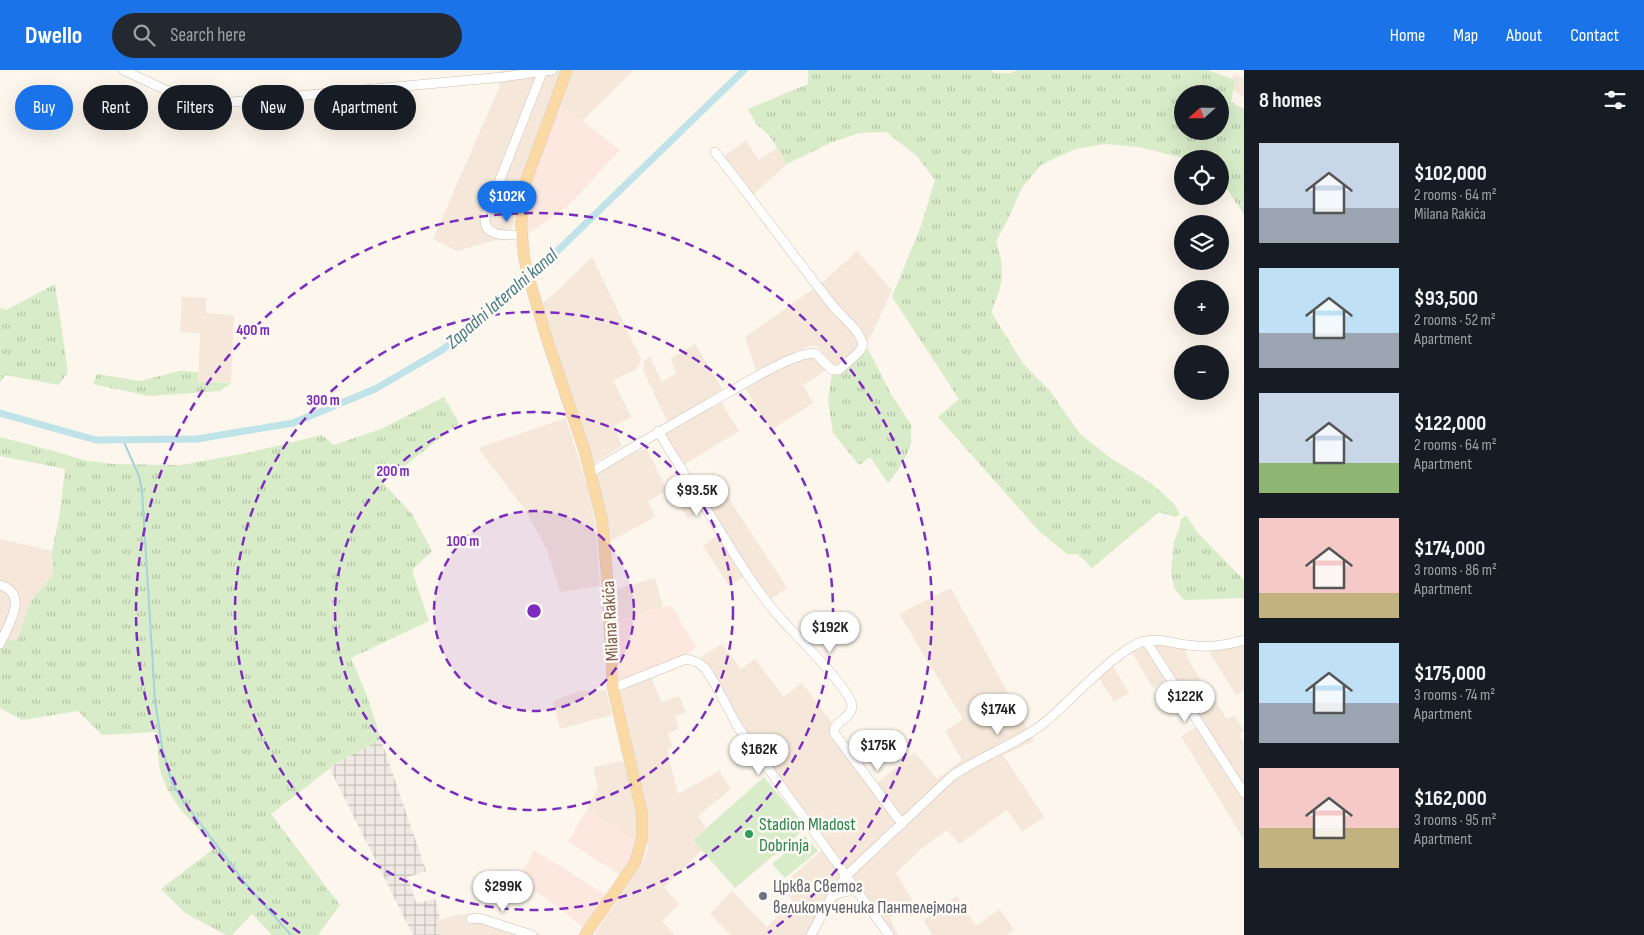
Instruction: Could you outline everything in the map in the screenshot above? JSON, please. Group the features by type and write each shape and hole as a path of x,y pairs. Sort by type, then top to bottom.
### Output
{"main road":[{"path":"521,235 526,181 566,72"},
{"name":"Milana Rakića","path":"521,235 524,257 534,297 585,452 602,520 613,688 642,813 642,839 634,863 585,935"}],"street":[{"path":"123,70 183,98 210,104 504,73 553,70 566,72"},
{"path":"521,235 491,233 487,229 485,218 543,71"},
{"path":"590,472 658,431 763,373 807,353 815,353 832,370 839,370 860,352 864,345 857,332 834,307 715,152"},
{"path":"658,431 757,590 829,671 849,698 852,706 851,711 836,725 834,729 835,734 902,824"},
{"path":"0,585 13,592 16,603 0,644"},
{"path":"1146,640 1244,793"},
{"path":"810,935 846,876 952,776 969,764 1043,724 1127,649 1146,640 1164,640 1188,646 1210,646 1244,640"},
{"path":"613,688 686,659 697,662 705,668 738,727 889,935"},
{"path":"833,896 840,892 852,890 858,892"},
{"path":"471,919 479,918 532,935"}],"shaded area":[{"path":"501,70 563,70 522,176 516,197 514,223 507,241 496,240 457,251 433,239 499,88"},
{"path":"573,70 634,70 582,121 561,104"},
{"path":"1234,74 1244,78 1244,97 1229,89 1229,85 1227,85"},
{"path":"561,104 620,150 569,205 527,235 527,207 533,173"},
{"path":"746,140 759,160 777,148 787,164 754,194 724,156"},
{"path":"857,251 892,290 870,338 862,348 839,365 833,364 817,346 810,346 756,370 745,337 822,283"},
{"path":"592,257 641,359 637,369 613,380 631,417 614,426 622,446 594,463 542,303"},
{"path":"182,297 206,298 206,313 234,315 231,383 198,382 200,333 180,332"},
{"path":"695,344 723,390 668,423 643,370 644,360 650,357 662,382 677,373 670,359"},
{"path":"806,355 813,357 827,370 803,385 813,403 771,430 744,386"},
{"path":"720,400 739,431 682,466 661,432"},
{"path":"566,418 587,486 595,522 600,586 560,592 547,550 526,511 478,448"},
{"path":"646,447 667,490 648,501 655,517 609,542 595,473"},
{"path":"713,474 787,588 765,603 746,575 729,586 703,546 720,533 703,509 688,519 675,498"},
{"path":"0,539 52,551 53,574 30,602 17,641 0,637"},
{"path":"655,578 663,607 616,622 613,590"},
{"path":"951,588 1034,741 1003,755 1044,817 1022,832 1007,810 959,844 947,830 923,847 896,873 914,903 890,918 898,935 892,935 744,730 727,696 701,657 722,644 741,669 755,659 784,697 802,683 877,783 915,752 937,779 962,760 945,731 963,719 899,614"},
{"path":"671,605 696,647 685,656 619,684 616,622"},
{"path":"1153,644 1184,649 1191,665 1227,719 1235,716 1244,731 1239,735 1244,743 1244,787"},
{"path":"1244,644 1244,690 1236,695 1208,650"},
{"path":"1145,645 1168,679 1153,688 1131,651"},
{"path":"1113,666 1129,693 1114,702 1099,678"},
{"path":"651,676 661,702 679,696 686,712 675,716 679,729 668,733 672,747 667,750 678,794 719,771 731,789 698,816 706,828 693,840 702,850 664,887 679,904 662,921 675,935 594,935 642,864 648,848 647,812 620,689"},
{"path":"606,690 612,715 560,729 553,701 580,691"},
{"path":"1199,725 1244,799 1244,840 1181,736"},
{"path":"381,739 426,871 408,877 416,903 435,899 440,919 436,921 441,935 413,935 330,769 338,762"},
{"path":"623,761 635,797 639,818 636,841 587,810 598,787 593,767"},
{"path":"587,810 636,841 632,857 620,875 568,841"},
{"path":"534,850 606,895 584,928 542,895 518,882"},
{"path":"822,850 848,885 822,924 819,935 731,935 710,914 732,891 767,927 793,901 781,885"},
{"path":"957,896 976,926 1000,909 1014,930 1006,935 932,935 924,920"},
{"path":"477,913 542,935 441,935 436,921 455,915"}],"green space":[{"path":"808,70 991,70 995,73 1011,73 1017,70 1208,70 1235,80 1231,102 1244,109 1244,215 1229,192 1229,150 1174,150 1174,156 1139,147 1104,144 1075,149 1041,165 1022,188 996,242 1001,261 1002,278 991,312 1024,365 1050,391 1080,434 1109,457 1151,483 1175,505 1180,515 1175,517 1159,512 1092,568 1078,554 1067,554 1039,531 938,417 959,399 892,297 921,226 935,180 917,156 886,132 859,133 830,143 787,164 769,135 756,124 748,109 808,84"},
{"path":"55,284 68,372 59,385 5,375 0,383 0,308 6,310"},
{"path":"868,349 891,394 912,426 908,452 888,483 870,457 859,465 833,433 828,400 832,374 841,374"},
{"path":"180,371 198,372 198,382 231,383 220,391 149,396 93,384 97,374 140,381"},
{"path":"444,397 459,423 383,483 412,514 432,551 412,570 429,621 351,658 367,696 381,739 338,762 271,814 340,905 318,935 272,935 252,914 232,935 226,935 185,913 161,889 216,847 187,816 168,790 160,769 157,732 102,735 78,711 22,720 0,708 0,637 17,641 30,602 53,574 52,551 60,512 65,469 0,456 0,437 83,460 112,464 181,465 247,453 322,435 334,445 381,429"},
{"path":"1186,515 1198,533 1244,580 1244,598 1184,600 1174,588 1171,571 1174,541 1181,519"},
{"name":"Stadion Mladost Dobrinja","path":"764,777 806,828 735,888 693,840"},
{"path":"805,836 818,851 785,878 772,864"}],"waterway":[{"name":"Zapadni lateralni kanal","path":"0,413 96,440 197,439 293,423 375,389 442,350 513,294 744,70"},
{"path":"123,440 139,476 142,491 155,700 162,747 172,783 245,883 291,935"}],"place":[{"name":"Stadion Mladost Dobrinja","path":"749,834"},
{"name":"Црква Светог великомученика Пантелејмона","path":"763,896"}]}
